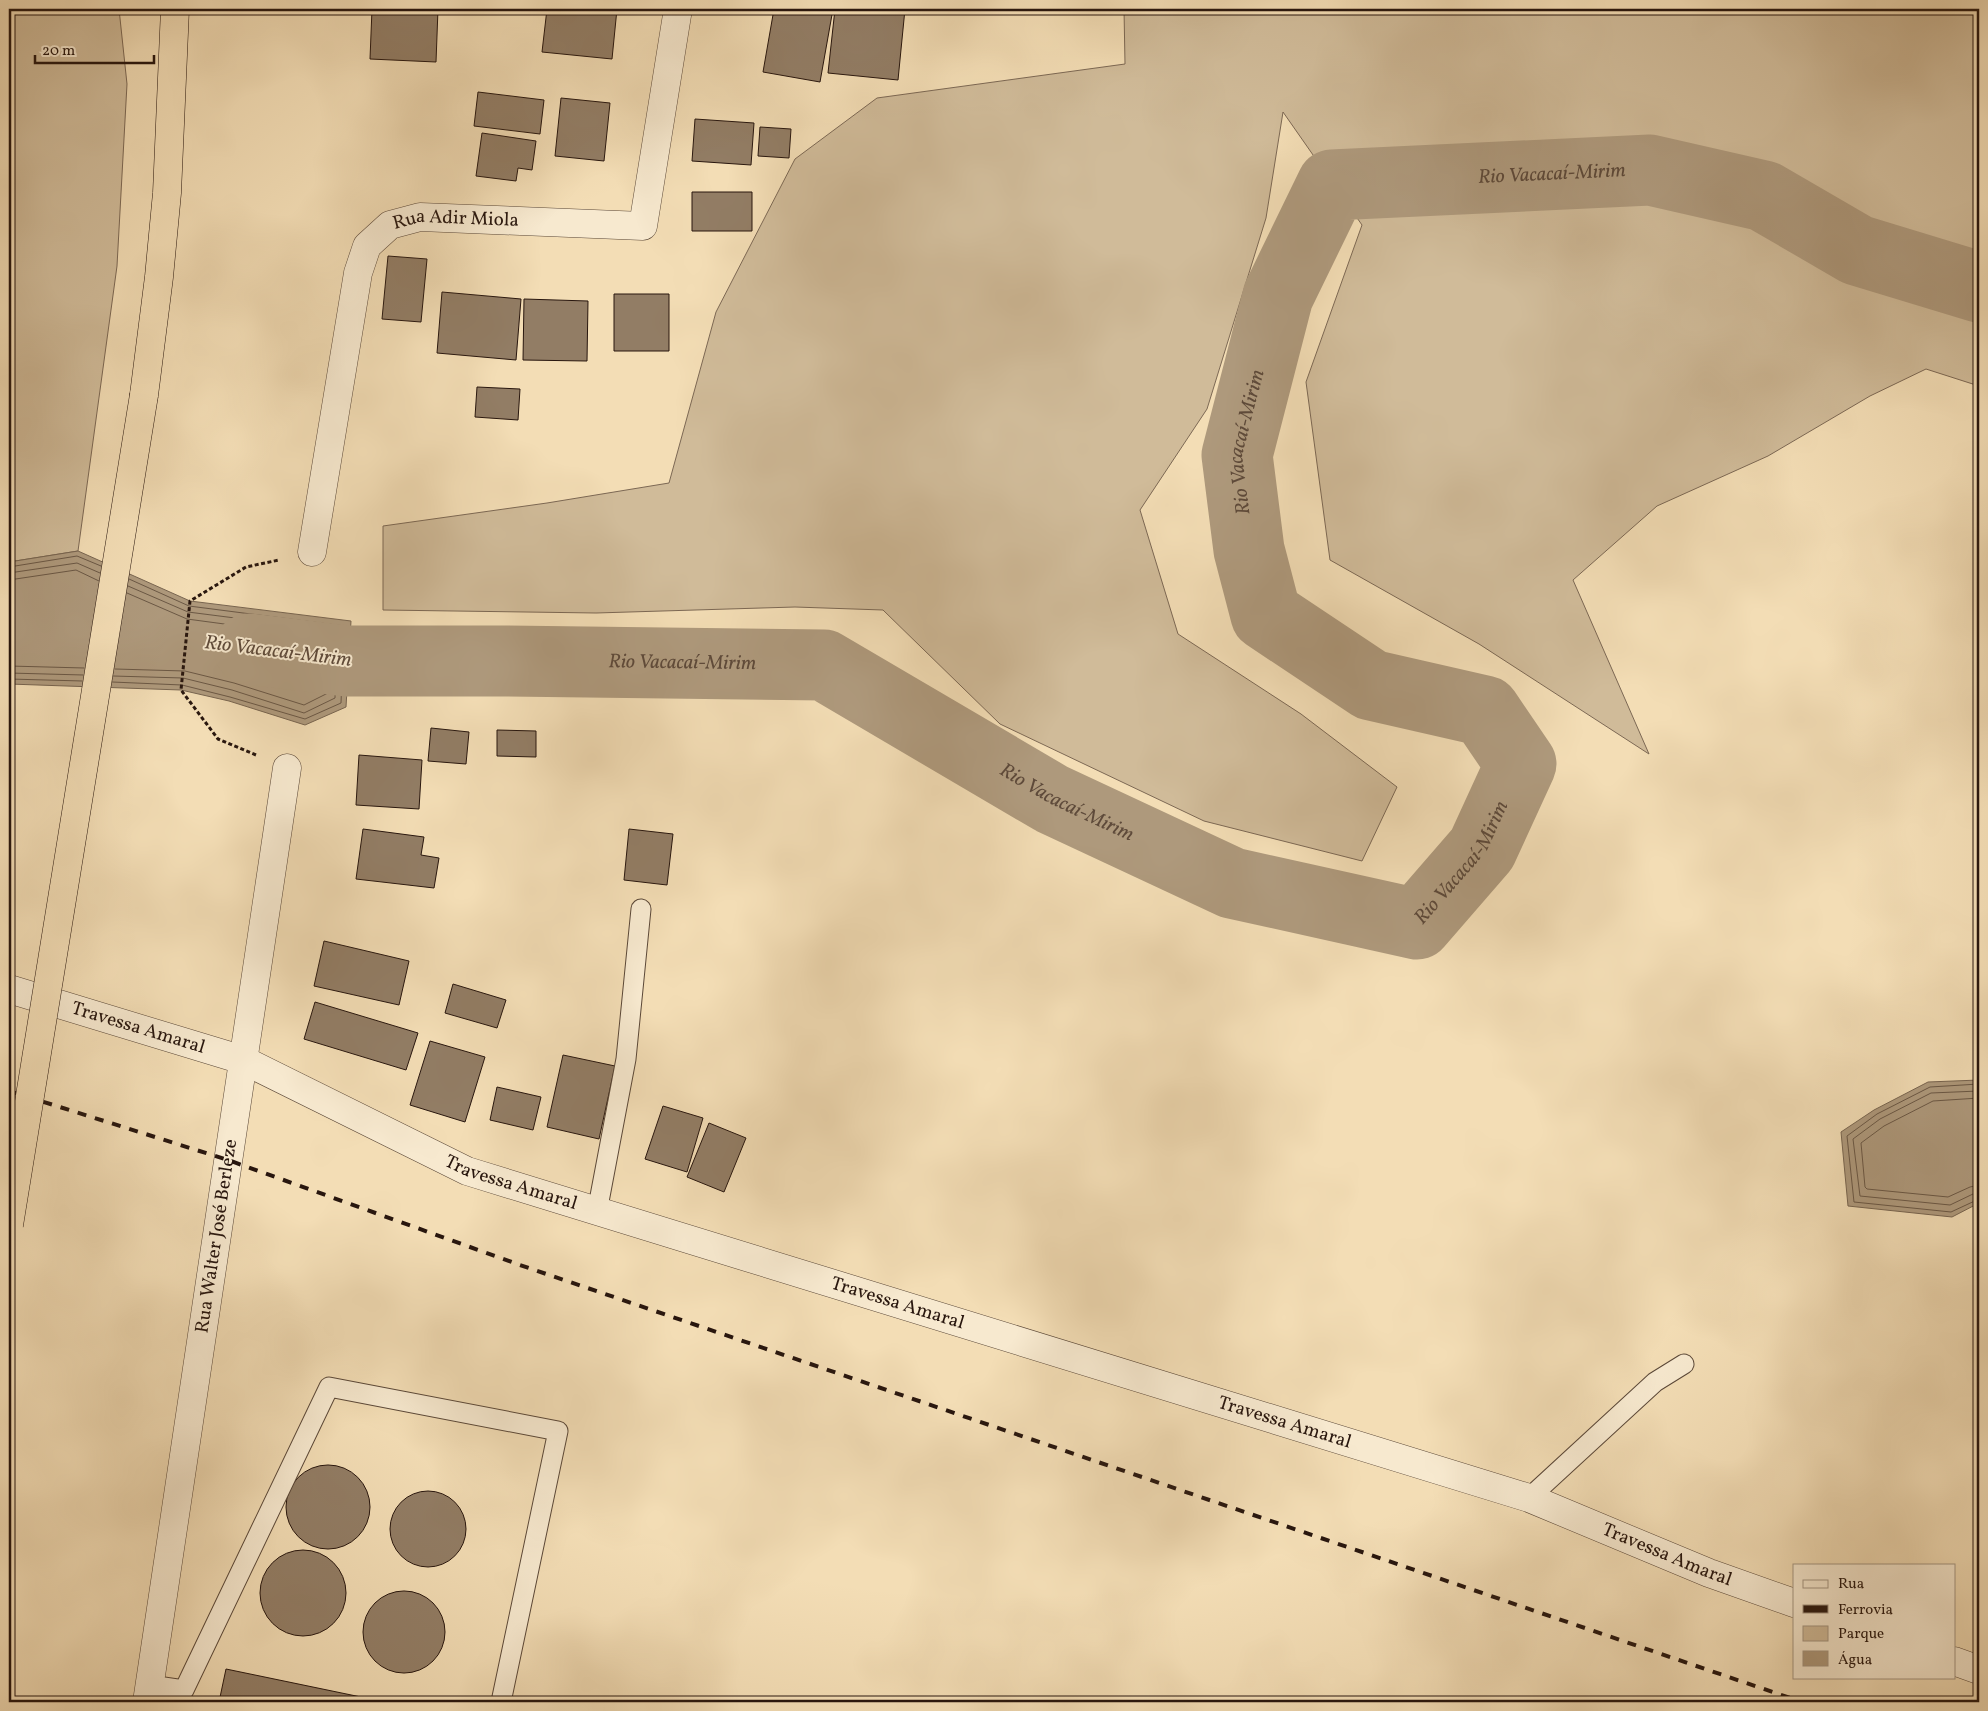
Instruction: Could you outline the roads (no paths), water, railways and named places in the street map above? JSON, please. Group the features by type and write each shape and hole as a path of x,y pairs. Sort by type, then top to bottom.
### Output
{"highway":[{"path":"9,1225 144,395 159,277 167,193 175,9"}],"street":[{"name":"Rua Adir Miola","path":"312,552 358,273 367,246 390,225 420,217 643,226 678,9"},
{"name":"Rua Walter José Berleze","path":"148,1694 286,768"},
{"name":"Travessa Amaral","path":"9,989 243,1060 466,1172 1529,1498 1709,1573 1793,1603"},
{"path":"1956,1662 1979,1670"}],"lane":[{"path":"597,1212 626,1058 641,909"},
{"path":"1529,1498 1655,1382 1684,1364"},
{"path":"148,1694 184,1690 329,1388 558,1432 501,1702"}],"water":[{"name":"Rio Vacacaí-Mirim","path":"78,551 190,601 351,621 346,707 305,725 229,701 181,690 9,684 9,562"},
{"path":"1979,1080 1979,1203 1952,1217 1848,1206 1841,1132 1874,1110 1928,1082"}],"waterway":[{"name":"Rio Vacacaí-Mirim","path":"249,649 347,661 824,665 1052,799 1232,883 1417,924 1482,849 1521,764 1485,711 1371,685 1266,615 1249,550 1237,455 1278,296 1332,185 1650,170 1764,196 1857,250 1979,287"}],"railway":[{"path":"9,1091 228,1160 520,1265 1802,1702"}]}
